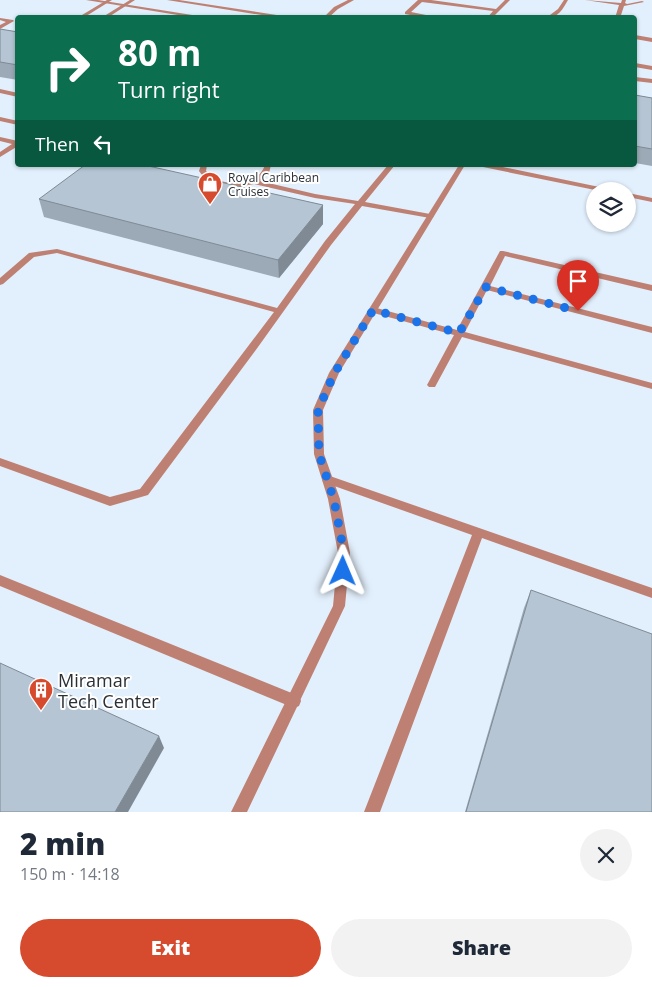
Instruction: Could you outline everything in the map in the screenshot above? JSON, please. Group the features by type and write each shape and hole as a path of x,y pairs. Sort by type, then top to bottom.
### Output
{"street":[{"path":"88,0 108,1 189,15"},
{"path":"108,15 133,0"},
{"path":"169,0 273,15"},
{"path":"328,15 336,8 352,0"},
{"path":"420,15 407,13 421,0 494,10"},
{"path":"490,15 508,0"},
{"path":"552,15 560,10 566,0"},
{"path":"587,0 623,2 632,5 642,2"},
{"path":"84,15 108,1"},
{"path":"618,15 623,2"},
{"path":"560,10 561,15"},
{"path":"0,19 12,21 0,28"},
{"path":"0,28 9,31"},
{"path":"637,37 652,40"},
{"path":"637,66 652,68"},
{"path":"637,79 652,81"},
{"path":"0,91 15,94"},
{"path":"0,119 15,122"},
{"path":"0,139 15,143"},
{"path":"0,154 15,144"},
{"path":"203,167 202,171 204,176 218,184 239,185 254,182 264,175 267,167"},
{"path":"0,462 110,502 144,492 328,243 390,167"},
{"path":"239,812 339,606 344,553 334,500 319,454 318,410 334,374 461,167"},
{"path":"493,167 586,186"},
{"path":"254,182 316,196 430,216"},
{"path":"636,197 652,200"},
{"path":"0,282 32,255 58,251 280,310"},
{"path":"432,384 503,253 652,288"},
{"path":"486,287 652,330"},
{"path":"373,310 652,386"},
{"path":"328,479 652,592"},
{"path":"372,812 479,532"},
{"path":"0,580 294,701"}],"building":[{"path":"0,29 15,32 15,64 0,62"},
{"path":"637,95 652,98 652,149 637,146"},
{"path":"82,167 153,167 323,205 278,260 39,199"},
{"path":"531,590 652,634 652,812 466,812"},
{"name":"Miramar Tech Center","path":"0,663 159,736 115,812 0,812"}],"place":[{"name":"Royal Caribbean Cruises","path":"210,205"},
{"name":"Miramar Tech Center","path":"41,711"}],"route":[{"path":"343,571 344,553 334,500 319,454 318,410 334,374 373,310 459,333 486,287 578,311"}]}
